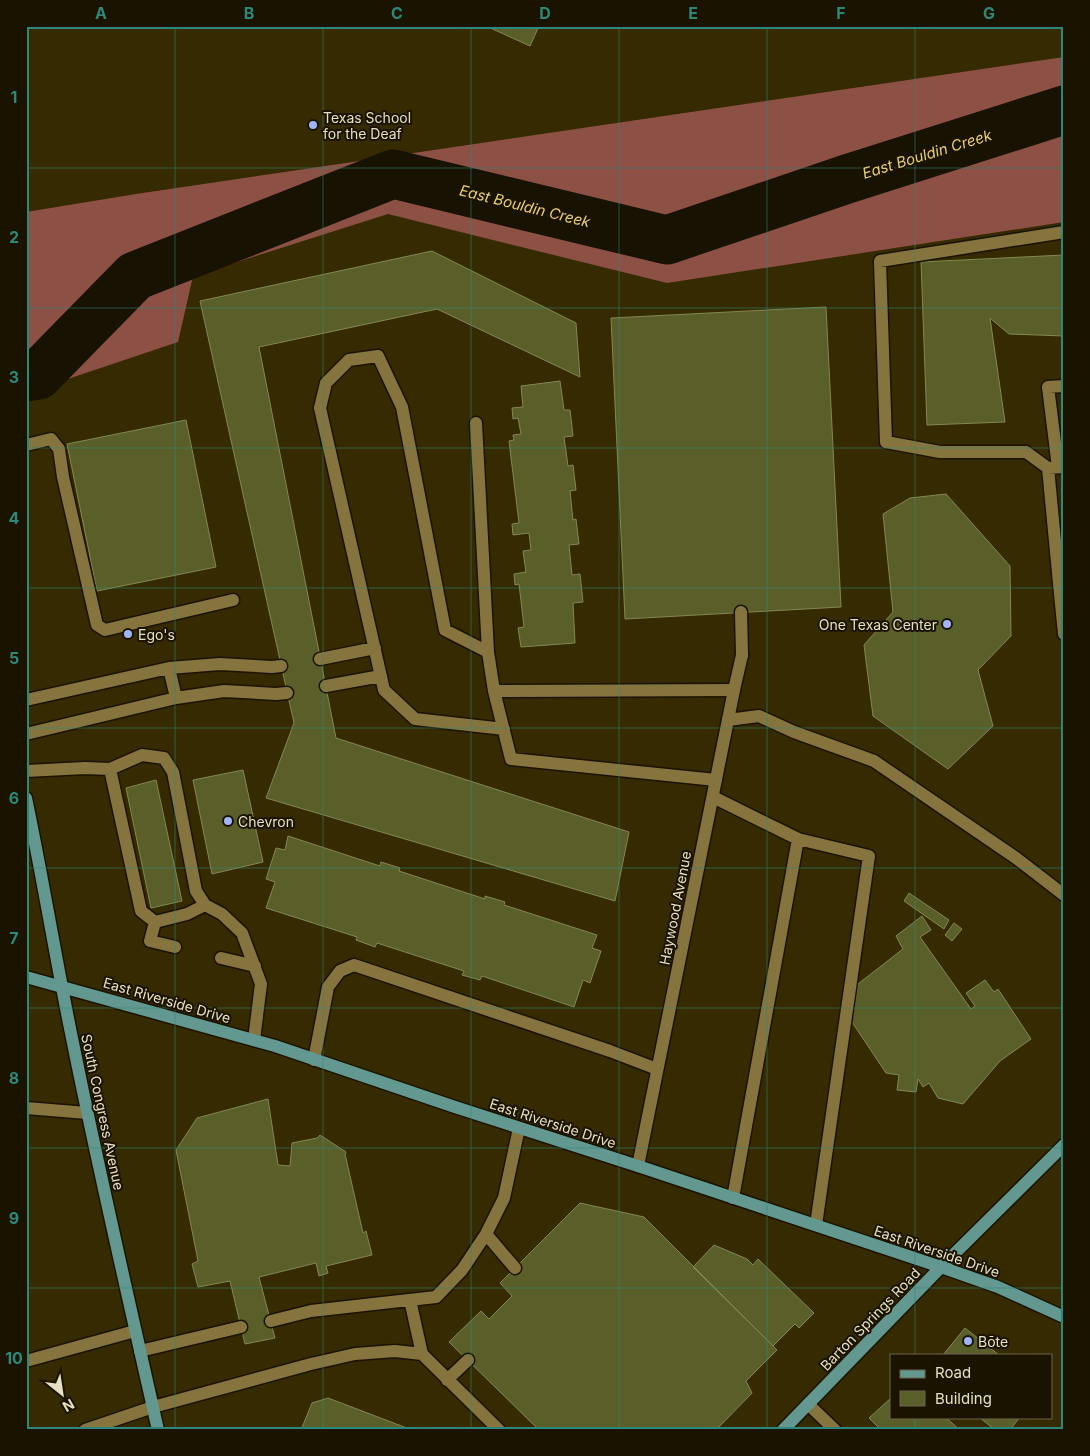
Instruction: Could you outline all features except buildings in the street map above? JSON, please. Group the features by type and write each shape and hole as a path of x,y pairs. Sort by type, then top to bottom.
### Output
{"main road":[{"name":"South Congress Avenue","path":"26,798 87,1113 158,1430"},
{"name":"East Riverside Drive","path":"26,977 254,1040 941,1267 998,1288 1064,1317"},
{"name":"Barton Springs Road","path":"783,1430 941,1267 1064,1145"}],"street":[{"path":"1057,467 1026,452 940,452 886,442 880,261 1064,232"},
{"path":"488,652 444,630 402,406 378,356 348,360 326,383 320,408 384,690 416,719 504,729"},
{"path":"1064,386 1048,387 1057,467 1064,634"},
{"path":"476,423 488,652 494,691 511,759 716,780"},
{"path":"26,445 51,439 59,449 97,624 105,630 233,600"},
{"name":"Haywood Avenue","path":"638,1166 742,655 741,612"},
{"path":"320,659 374,648"},
{"path":"26,700 169,668 220,664 272,668 281,666"},
{"path":"169,668 176,698"},
{"path":"326,686 381,676"},
{"path":"494,691 734,690"},
{"path":"26,734 176,698 224,691 276,694 287,692"},
{"path":"728,720 759,716 794,732 874,761 1016,858 1064,895"},
{"path":"26,771 85,768 110,769 142,755 164,758 173,772 196,891 205,905 222,914 242,933 261,984 254,1040"},
{"path":"110,769 141,911 154,922"},
{"path":"713,797 798,839 869,856 816,1225"},
{"path":"733,1198 798,839"},
{"path":"154,922 187,914 205,905"},
{"path":"154,922 150,941 175,947"},
{"path":"221,958 255,966"},
{"path":"314,1060 328,987 340,971 354,965 658,1069"},
{"path":"26,1108 87,1113"},
{"path":"270,1321 311,1310 436,1297 462,1270 486,1234 504,1198 519,1128"},
{"path":"486,1234 515,1268"},
{"path":"410,1300 422,1354 499,1430"},
{"path":"140,1351 241,1327"},
{"path":"26,1361 135,1331"},
{"path":"85,1430 153,1407 355,1354 395,1351 422,1354"},
{"path":"447,1380 468,1360"},
{"path":"808,1404 834,1430"}],"shaded area":[{"path":"1064,57 1064,222 667,283 388,214 193,276 178,342 26,393 26,212 136,194"}],"waterway":[{"name":"East Bouldin Creek","path":"26,377 38,375 135,276 393,174 667,240 847,179 1064,110"}],"place":[{"name":"Texas School for the Deaf","path":"313,125"},
{"name":"One Texas Center","path":"947,624"},
{"name":"Ego's","path":"128,634"},
{"name":"Chevron","path":"228,821"},
{"name":"Bōte","path":"968,1341"}]}
